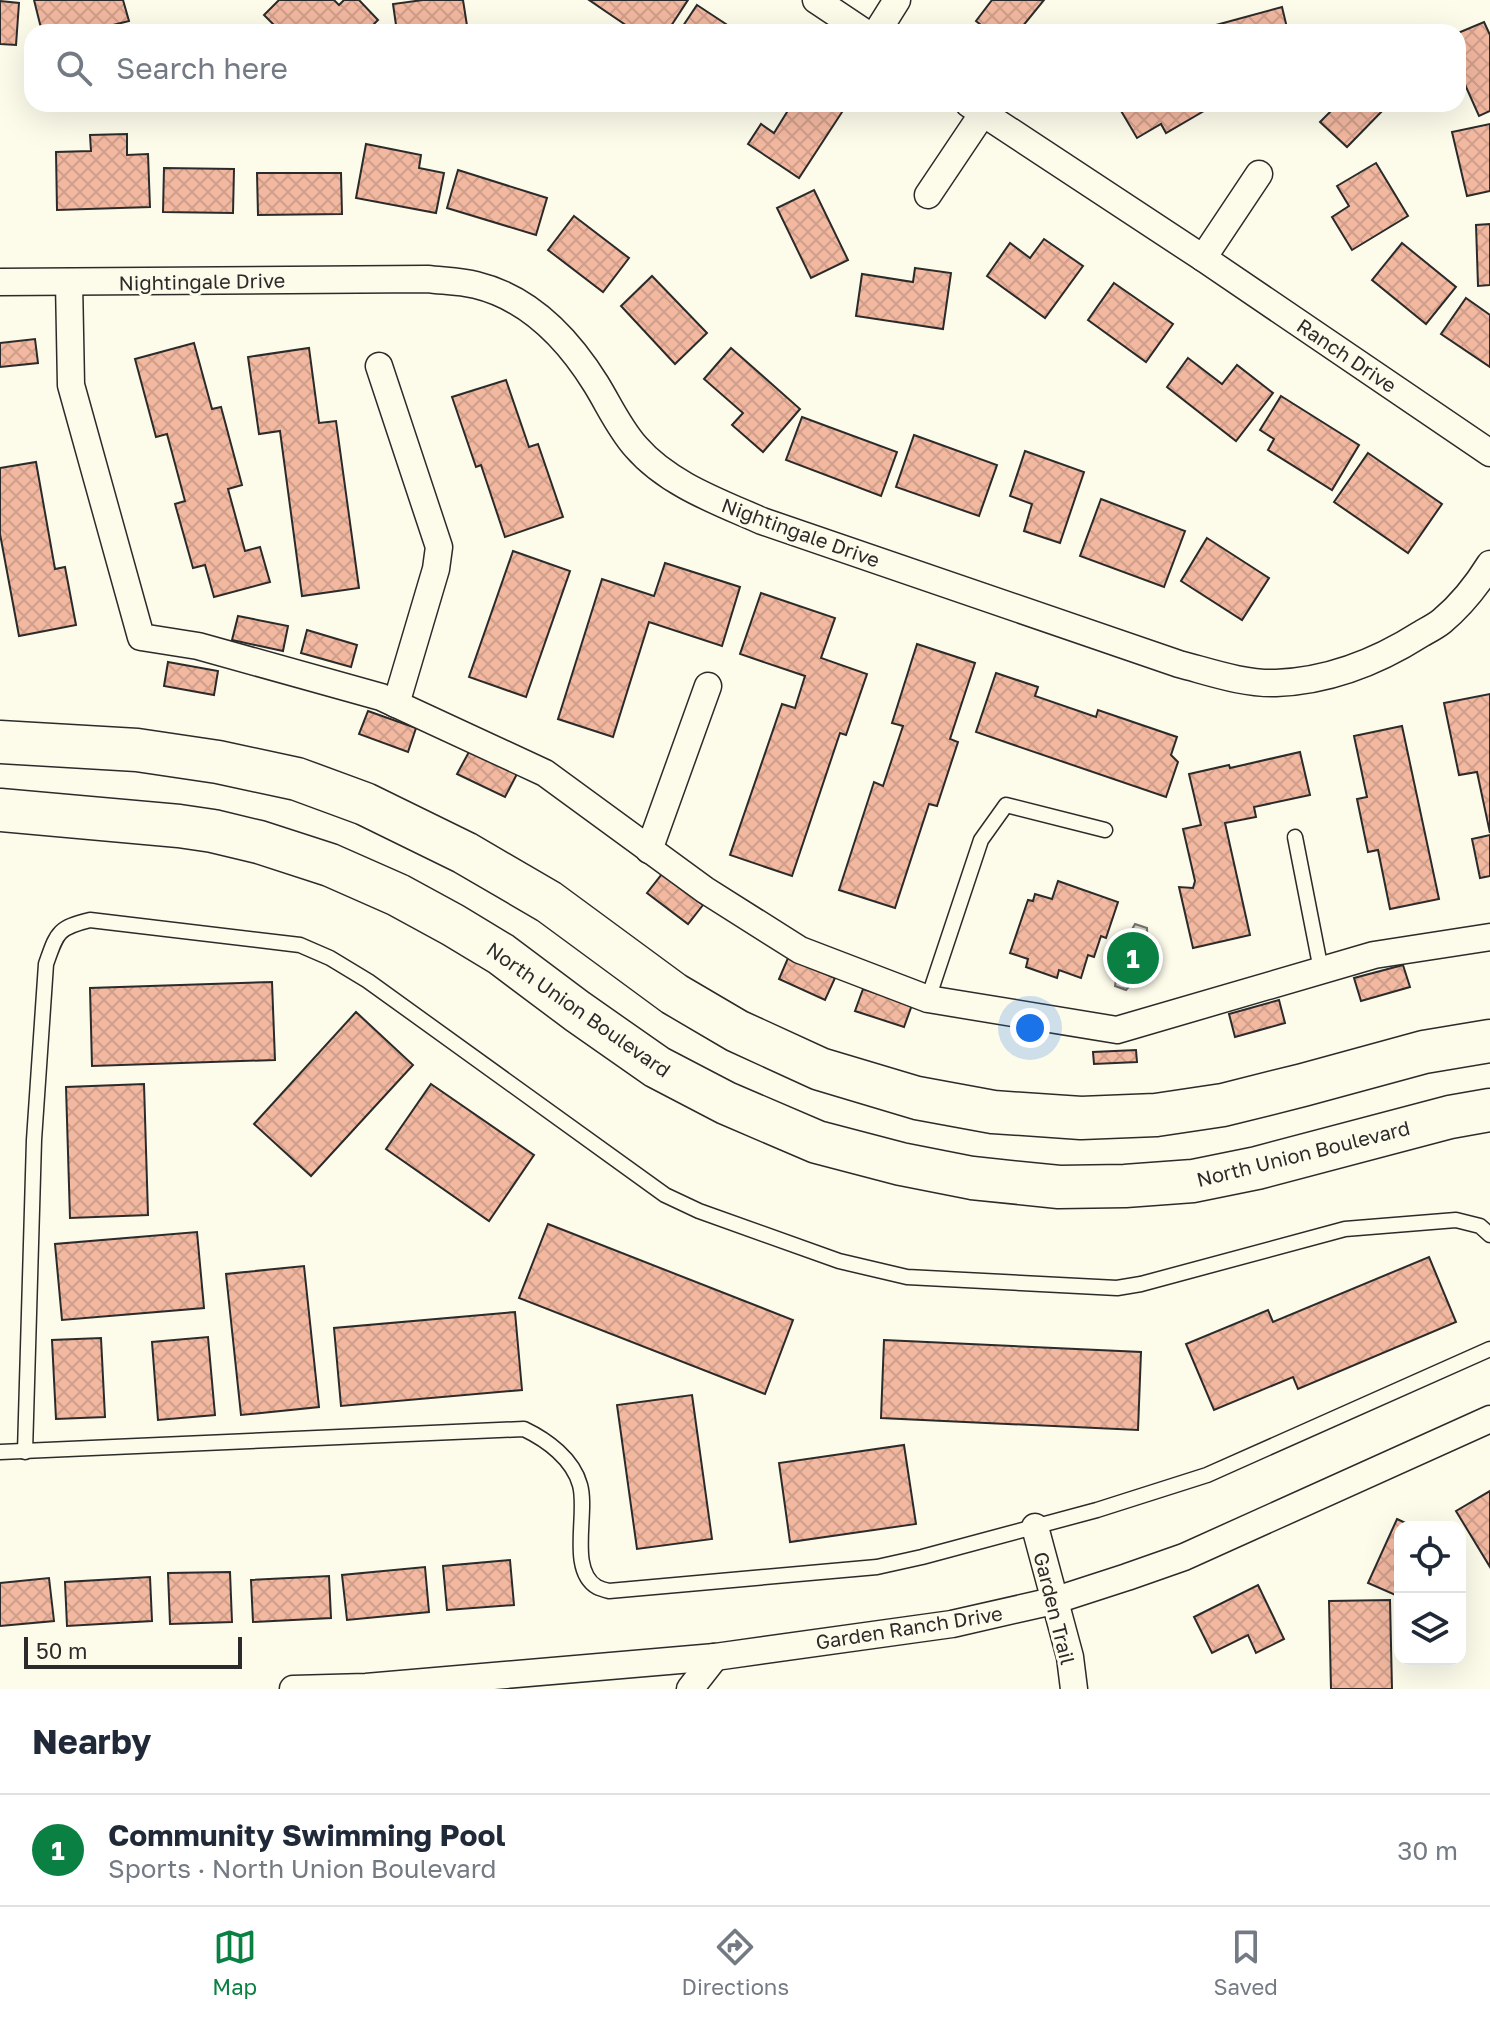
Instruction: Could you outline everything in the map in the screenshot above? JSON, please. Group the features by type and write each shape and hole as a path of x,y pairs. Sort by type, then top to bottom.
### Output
{"main road":[{"path":"0,742 137,750 218,762 297,779 365,804 465,853 549,902 674,994 737,1031 820,1069 917,1098 993,1112 1081,1118 1156,1115 1223,1105 1424,1052 1490,1041"},
{"name":"North Union Boulevard","path":"0,810 213,831 330,865 398,895 501,954 657,1067 726,1103 817,1142 901,1164 972,1178 1059,1187 1193,1181 1272,1164 1450,1117 1490,1110"}],"street":[{"path":"816,0 852,24"},
{"path":"882,24 897,0"},
{"name":"Ranch Drive","path":"928,195 974,112"},
{"name":"Ranch Drive","path":"981,112 1203,258 1490,453"},
{"path":"1203,258 1259,174"},
{"name":"Nightingale Drive","path":"0,282 427,279 476,285 514,300 552,327 575,354 637,448 667,474 712,499 762,521 1179,664 1232,678 1274,683 1318,677 1365,664 1441,622 1476,585 1490,564"},
{"path":"69,282 71,385 141,637 198,646 381,697 545,773 705,890 800,950 928,999 1117,1030 1374,955 1490,937"},
{"path":"379,366 439,547 436,569 396,704"},
{"path":"649,850 708,686"},
{"name":"Garden Ranch Drive","path":"293,1689 366,1687 715,1657 952,1624 1053,1601 1184,1557 1490,1419"},
{"name":"Garden Trail","path":"1035,1527 1070,1657 1074,1689"},
{"path":"690,1689 715,1657"}],"lane":[{"path":"928,999 981,840 1006,805 1105,830"},
{"path":"1295,837 1321,970"},
{"path":"25,1452 34,1140 46,964 55,938 70,925 90,920 300,945 330,958 368,981 665,1195 699,1211 839,1261 907,1277 1117,1288 1345,1229 1456,1220 1480,1226 1490,1235"},
{"path":"0,1452 524,1429 544,1439 573,1468 581,1487 582,1568 597,1587 609,1591 877,1567 1097,1510 1207,1475 1490,1349"}],"water":[{"path":"1135,924 1147,928 1148,965 1126,990 1115,986 1120,951"}],"building":[{"path":"34,0 123,0 129,21 117,24 40,24"},
{"path":"279,0 334,0 339,5 344,0 359,0 378,20 374,24 273,24 264,15"},
{"path":"463,0 467,24 396,24 393,4"},
{"path":"589,0 688,0 672,24 624,24"},
{"path":"992,0 1044,0 1024,24 980,24 976,21"},
{"path":"0,1 19,3 16,45 0,44"},
{"path":"697,5 726,24 684,24"},
{"path":"1282,7 1286,24 1220,24"},
{"path":"1484,22 1490,35 1490,111 1479,116 1466,87 1466,30"},
{"path":"787,112 842,112 799,178 748,144 761,124 774,133"},
{"path":"1122,112 1202,112 1166,133 1161,124 1137,138"},
{"path":"1330,112 1381,112 1347,147 1320,122"},
{"path":"1490,124 1490,191 1467,196 1452,132"},
{"path":"127,134 127,155 148,154 150,207 57,210 56,152 91,151 90,135"},
{"path":"366,144 421,155 419,168 444,173 436,213 356,198"},
{"path":"1376,163 1408,216 1352,250 1332,217 1349,206 1337,186"},
{"path":"164,168 234,169 233,213 163,212"},
{"path":"458,170 547,198 536,235 447,208"},
{"path":"257,173 341,173 342,214 258,215"},
{"path":"814,190 848,260 811,278 777,208"},
{"path":"574,216 629,258 603,292 548,250"},
{"path":"1490,224 1490,285 1478,286 1476,225"},
{"path":"1044,239 1083,266 1045,318 987,276 1010,243 1030,258"},
{"path":"1402,243 1456,287 1426,324 1372,280"},
{"path":"915,268 951,273 943,329 856,316 862,274 913,282"},
{"path":"652,276 707,333 675,364 621,306"},
{"path":"1114,283 1173,324 1146,362 1088,320"},
{"path":"1466,298 1490,315 1490,367 1441,334"},
{"path":"35,339 38,363 0,367 0,343"},
{"path":"194,343 212,409 221,407 242,485 228,489 245,551 260,547 270,582 214,597 205,565 193,568 175,504 185,501 167,434 156,437 135,359"},
{"path":"309,348 319,423 336,421 359,588 302,596 280,431 259,434 248,357"},
{"path":"731,348 800,409 763,452 732,425 743,413 704,379"},
{"path":"1188,358 1222,384 1237,365 1273,393 1236,441 1167,387"},
{"path":"506,380 529,447 538,444 563,517 505,537 481,465 476,467 452,397"},
{"path":"1281,396 1359,445 1332,490 1268,450 1274,439 1260,430"},
{"path":"802,417 897,452 881,496 786,460"},
{"path":"914,435 997,465 979,516 896,487"},
{"path":"1025,451 1084,472 1060,543 1024,531 1032,504 1010,496"},
{"path":"1368,453 1442,504 1408,553 1334,502"},
{"path":"36,462 55,569 65,567 76,625 19,636 0,534 0,468"},
{"path":"1101,499 1185,531 1164,587 1080,556"},
{"path":"1207,538 1269,578 1242,620 1181,581"},
{"path":"513,551 570,571 526,697 469,677"},
{"path":"665,563 740,587 722,646 649,622 613,737 558,719 602,579 654,596"},
{"path":"761,593 835,618 821,658 867,674 846,735 840,733 792,876 730,855 782,704 795,708 805,676 740,654"},
{"path":"238,616 288,626 283,651 232,640"},
{"path":"307,630 357,645 351,667 301,653"},
{"path":"917,644 975,663 950,739 958,742 937,806 929,804 895,908 839,890 874,782 883,786 903,726 892,723"},
{"path":"168,662 218,671 214,695 164,686"},
{"path":"996,673 1038,687 1035,696 1096,717 1098,710 1177,737 1171,755 1178,762 1166,797 976,732"},
{"path":"1490,694 1490,833 1477,772 1459,775 1444,703"},
{"path":"368,711 416,728 408,752 359,734"},
{"path":"1402,726 1439,899 1390,909 1378,850 1368,852 1357,799 1367,797 1354,736"},
{"path":"470,750 517,774 505,797 457,774"},
{"path":"1300,752 1310,795 1254,807 1256,817 1225,823 1250,935 1193,948 1179,887 1193,888 1195,881 1183,829 1201,825 1189,774"},
{"path":"1490,835 1490,876 1480,878 1472,839"},
{"path":"662,874 703,905 688,924 647,893"},
{"path":"1058,881 1118,902 1106,938 1101,936 1094,957 1088,955 1081,978 1059,970 1057,978 1026,967 1028,959 1010,953 1028,900 1033,901 1035,894 1052,899"},
{"path":"788,958 835,978 825,1000 779,979"},
{"path":"1403,965 1410,987 1361,1001 1354,978"},
{"path":"272,982 275,1060 92,1066 90,988"},
{"path":"863,989 912,1005 904,1027 855,1011"},
{"path":"1279,1000 1285,1023 1235,1037 1229,1014"},
{"path":"356,1012 413,1065 311,1176 254,1124"},
{"path":"1136,1050 1137,1062 1094,1064 1093,1052"},
{"path":"144,1084 148,1215 70,1218 66,1087"},
{"path":"431,1084 534,1155 489,1221 386,1149"},
{"path":"548,1224 793,1320 765,1394 519,1298"},
{"path":"197,1232 204,1308 62,1320 55,1244"},
{"path":"1429,1257 1456,1322 1298,1389 1293,1377 1214,1410 1186,1344 1268,1310 1273,1322"},
{"path":"304,1266 319,1407 241,1415 226,1274"},
{"path":"515,1312 522,1390 341,1406 334,1328"},
{"path":"208,1337 215,1415 158,1420 152,1342"},
{"path":"101,1338 105,1417 56,1419 52,1340"},
{"path":"884,1340 1141,1352 1138,1430 881,1418"},
{"path":"692,1395 712,1539 637,1549 617,1405"},
{"path":"904,1445 916,1524 790,1542 779,1463"},
{"path":"1490,1491 1490,1567 1466,1527 1466,1521 1462,1521 1456,1511"},
{"path":"1394,1526 1394,1594 1368,1583"},
{"path":"510,1560 514,1605 447,1610 443,1566"},
{"path":"425,1567 429,1612 347,1620 342,1575"},
{"path":"230,1572 232,1622 170,1624 168,1573"},
{"path":"329,1576 331,1618 253,1622 251,1580"},
{"path":"150,1577 152,1621 67,1626 65,1582"},
{"path":"49,1578 54,1621 0,1626 0,1583"},
{"path":"1258,1585 1284,1639 1256,1653 1248,1635 1212,1653 1194,1617"},
{"path":"1390,1600 1392,1689 1331,1689 1329,1601"}],"place":[{"name":"Community Swimming Pool","path":"1133,958"}]}
